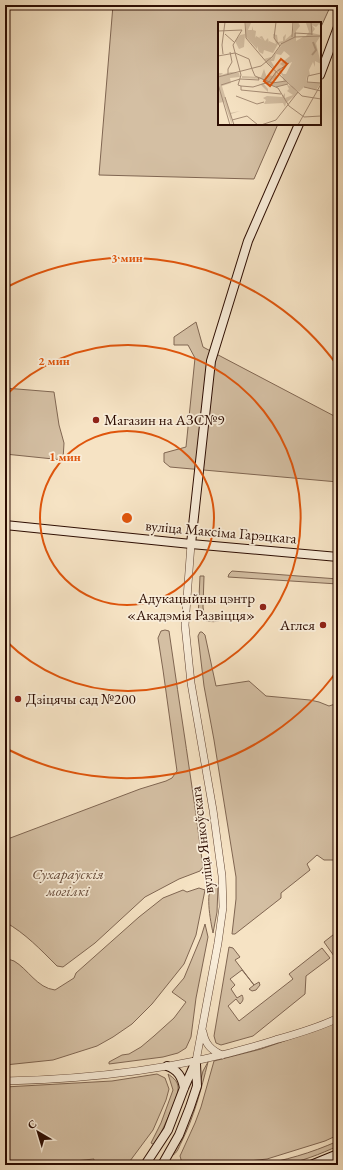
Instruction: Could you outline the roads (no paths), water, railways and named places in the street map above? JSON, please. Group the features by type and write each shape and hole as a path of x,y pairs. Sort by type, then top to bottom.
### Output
{"main road":[{"path":"321,72 338,27"},
{"path":"191,544 211,361 248,241 299,125"},
{"name":"вуліца Максіма Гарэцкага","path":"5,525 338,557"},
{"path":"145,1165 168,1130 196,1061"},
{"path":"162,1165 183,1126 197,1086 196,1061"},
{"path":"167,1066 173,1068 177,1072 183,1081 184,1088"},
{"path":"311,1165 338,1154"},
{"path":"167,1156 169,1165"}],"street":[{"name":"вуліца Янкоўскага","path":"191,544 185,626 191,683 213,810 223,884 223,907 218,943 196,1061"},
{"path":"5,1081 92,1077 196,1061 222,1056 289,1036 338,1018"},
{"path":"202,1030 208,1046 222,1056"}],"place":[{"name":"Магазин на АЗС№9","path":"96,420"},
{"name":"Адукацыйны цэнтр «Акадэмія Развіцця»","path":"263,607"},
{"name":"Аглея","path":"323,625"},
{"name":"Дзіцячы сад №200","path":"18,699"}],"park label":[{"name":"Сухараўскія могілкі","path":"68,882"}]}
